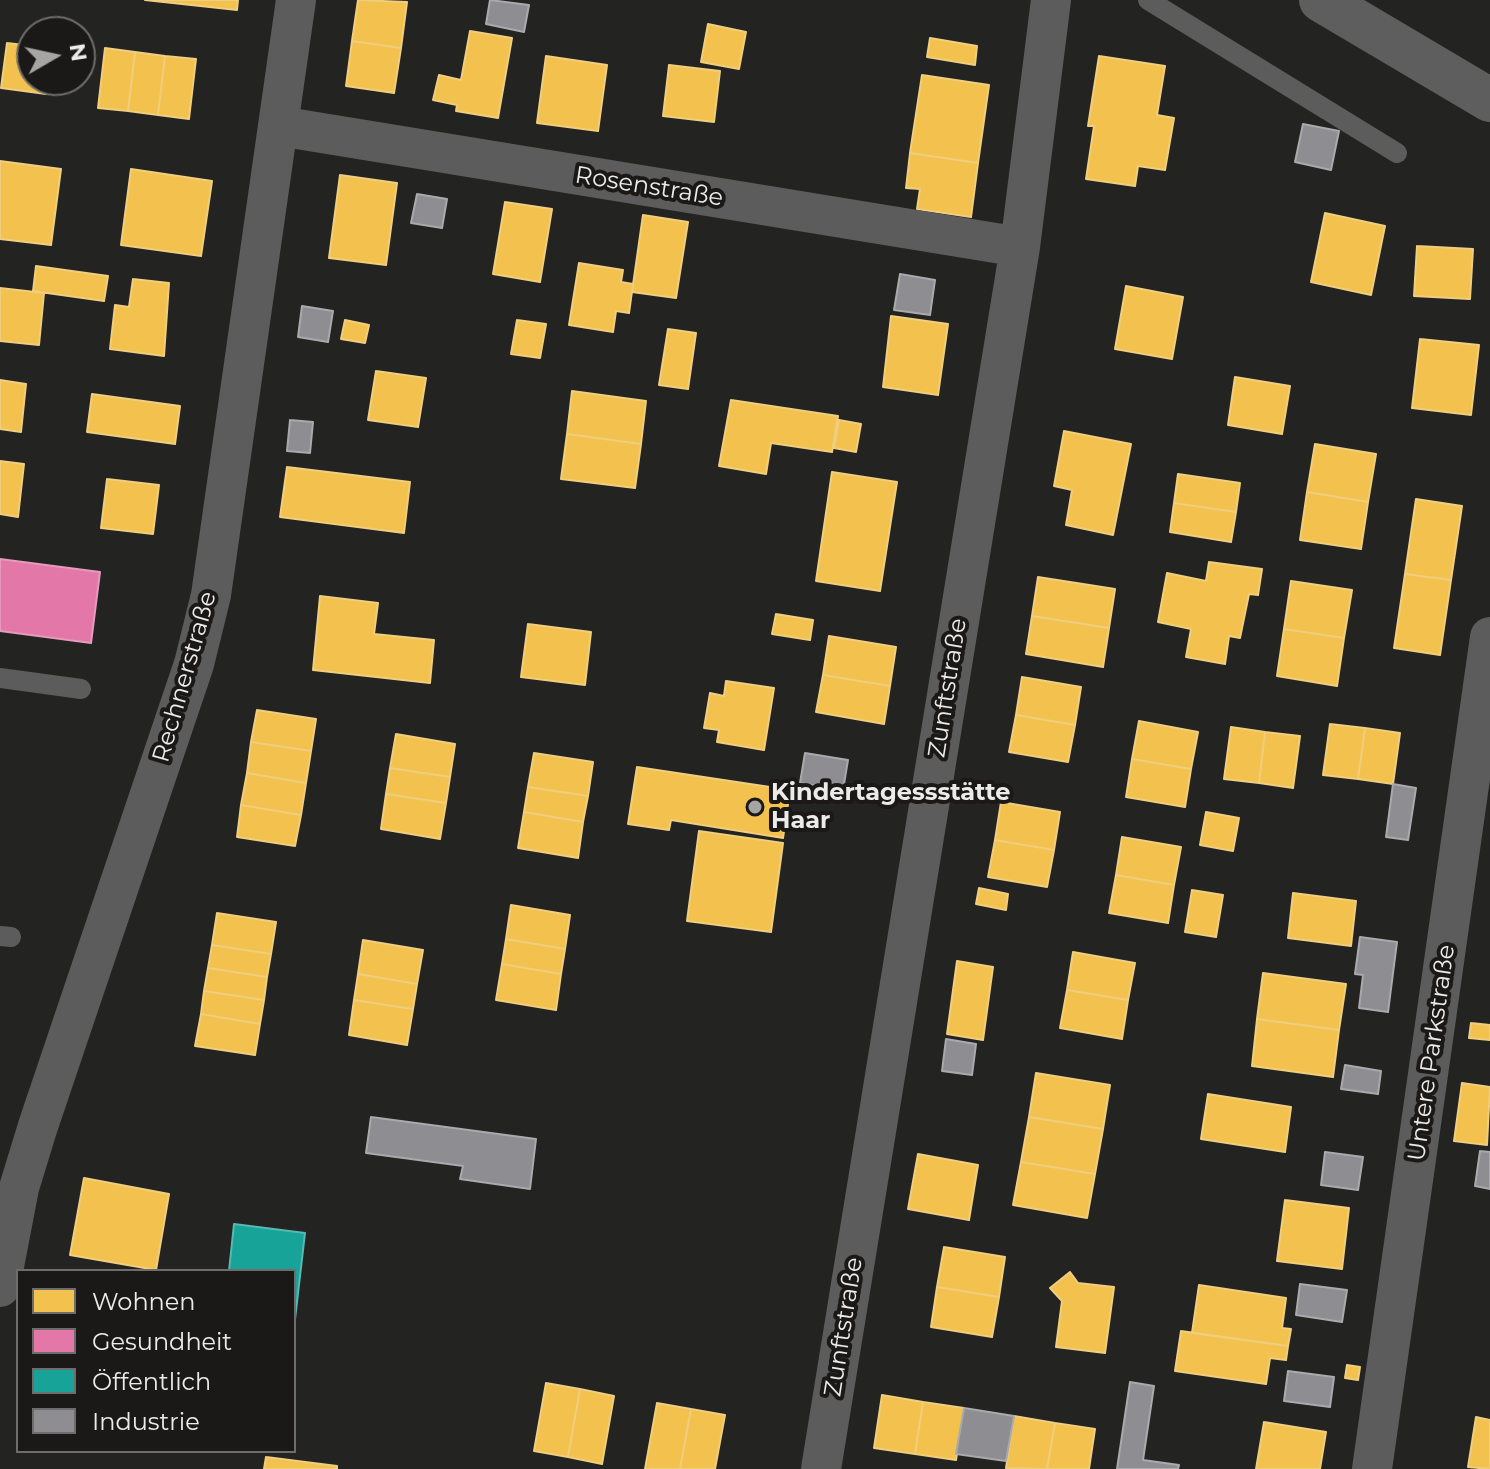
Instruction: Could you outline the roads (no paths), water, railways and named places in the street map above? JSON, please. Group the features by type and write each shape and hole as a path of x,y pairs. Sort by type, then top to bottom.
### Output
{"main road":[{"path":"1321,0 1490,100"}],"street":[{"name":"Rechnerstraße","path":"0,1287 5,1251 26,1163 194,664 211,595 296,0"},
{"name":"Zunftstraße","path":"821,1469 1020,247 1051,0"},
{"name":"Rosenstraße","path":"279,126 1020,247"},
{"name":"Untere Parkstraße","path":"1372,1469 1490,637"}],"lane":[{"path":"1148,0 1397,153"},
{"path":"0,678 81,689"}],"place":[{"name":"Kindertagessstätte Haar","path":"755,807"}]}
